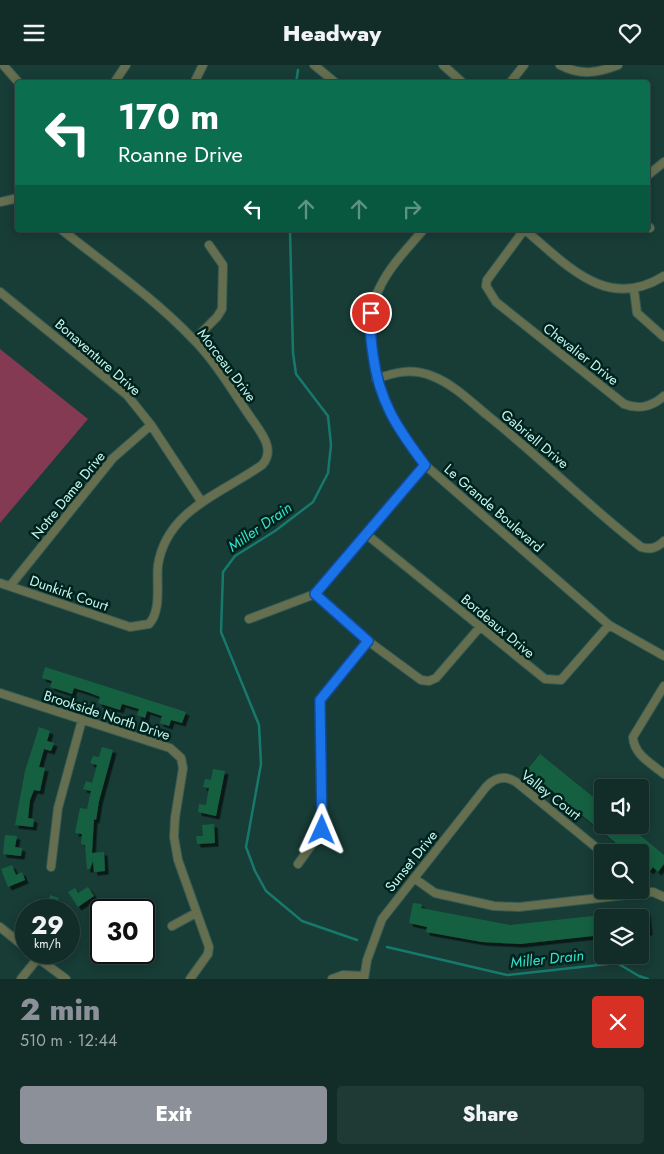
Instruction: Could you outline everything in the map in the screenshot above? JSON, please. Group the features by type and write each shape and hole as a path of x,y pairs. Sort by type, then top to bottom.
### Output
{"street":[{"path":"116,80 126,65"},
{"path":"196,80 203,65"},
{"path":"314,65 332,80"},
{"path":"443,65 460,80"},
{"path":"512,80 524,65"},
{"path":"560,65 571,71 598,73 618,65"},
{"path":"5,66 17,80"},
{"path":"598,73 599,80"},
{"path":"650,173 664,162"},
{"path":"0,202 15,199"},
{"name":"Morceau Drive","path":"65,232 155,303 194,340 234,393 265,439 269,452 267,460 262,465 201,501 185,514 174,527 158,563 154,619 143,627 130,627"},
{"name":"Le Grande Boulevard","path":"421,232 388,272 375,299 369,329 376,379 387,409 405,439 425,465 609,625 664,656"},
{"name":"Chevalier Drive","path":"523,232 490,273 486,286 491,294 504,309 624,404 633,407 645,407 664,396"},
{"path":"527,232 582,277 607,288 634,290 653,283 664,276"},
{"path":"194,340 217,317 222,309 223,265 209,245"},
{"path":"634,290 637,313 664,337"},
{"name":"Bonaventure Drive","path":"0,292 127,395 151,425 201,501"},
{"name":"Gabriell Drive","path":"376,379 398,371 416,372 430,375 449,384 527,447 641,547 647,549 655,548 664,541"},
{"name":"Notre Dame Drive","path":"10,586 113,458 151,425"},
{"path":"249,619 315,594 425,465"},
{"name":"Bordeaux Drive","path":"366,534 537,674 551,681 561,680 568,674 609,625"},
{"name":"Dunkirk Court","path":"0,583 130,627"},
{"path":"315,594 368,641 418,678 429,681 436,678 480,627"},
{"path":"298,864 322,830 320,700 368,641"},
{"path":"664,686 633,737 635,749 640,755 664,774"},
{"name":"Brookside North Drive","path":"0,693 170,748 181,758 183,769 177,798 174,837 178,860 209,947 208,955 190,979"},
{"path":"52,867 58,808 82,720"},
{"name":"Valley Court","path":"505,777 516,782 594,846"},
{"name":"Sunset Drive","path":"364,977 377,928 390,907 490,783 505,777"},
{"path":"414,878 435,893 494,907 519,907 594,897"},
{"path":"649,892 664,897"},
{"path":"172,926 196,913"},
{"path":"0,927 15,940"},
{"path":"21,979 29,964"},
{"path":"46,964 66,979"},
{"path":"332,979 343,975 364,977"}],"shaded area":[{"path":"0,349 88,419 0,523"}],"building":[{"path":"45,667 186,712 182,723 171,720 169,726 160,723 162,716 147,711 145,718 137,715 139,709 122,704 120,710 98,703 100,697 90,693 74,688 72,694 50,687 52,681 42,678"},
{"path":"39,727 50,731 47,741 54,743 51,751 44,749 39,767 45,768 40,791 34,790 30,800 28,818 34,819 33,827 15,825 25,771"},
{"path":"102,747 113,750 99,801 96,820 94,819 92,853 104,852 105,871 94,872 93,861 90,869 87,869 85,845 81,844 82,834 75,833 80,808 87,809 91,791 83,789 86,781 92,783 97,765 90,763 93,756 99,757"},
{"path":"540,754 594,798 594,825 527,770"},
{"path":"213,769 225,771 216,816 198,812 199,804 206,805 209,788 203,787 205,779 211,780"},
{"path":"214,824 215,843 197,844 196,836 203,836 202,825"},
{"path":"605,834 639,834 664,855 664,864 658,872 653,867 649,870 649,844 617,844"},
{"path":"5,835 17,836 15,847 22,848 21,856 3,854"},
{"path":"12,865 16,875 22,872 25,880 8,887 1,869"},
{"path":"88,887 94,896 80,906 80,899 73,899 68,892 75,888 78,893"},
{"path":"50,895 59,898 59,899 49,899"},
{"path":"413,903 422,904 421,908 510,925 594,916 594,936 520,944 482,942 426,932 427,927 409,923"}],"waterway":[{"name":"Miller Drain","path":"296,80 298,70"},
{"name":"Miller Drain","path":"290,232 293,353 296,374 328,416 331,445 328,473 313,502 275,531 235,556 223,572 221,632 259,725 261,764 246,847 255,871 266,891 302,921 357,940"},
{"name":"Miller Drain","path":"387,947 507,975 617,963 648,979"}],"route":[{"path":"322,830 320,700 368,641 315,594 425,465 394,422 376,379 369,329 371,313"}]}
